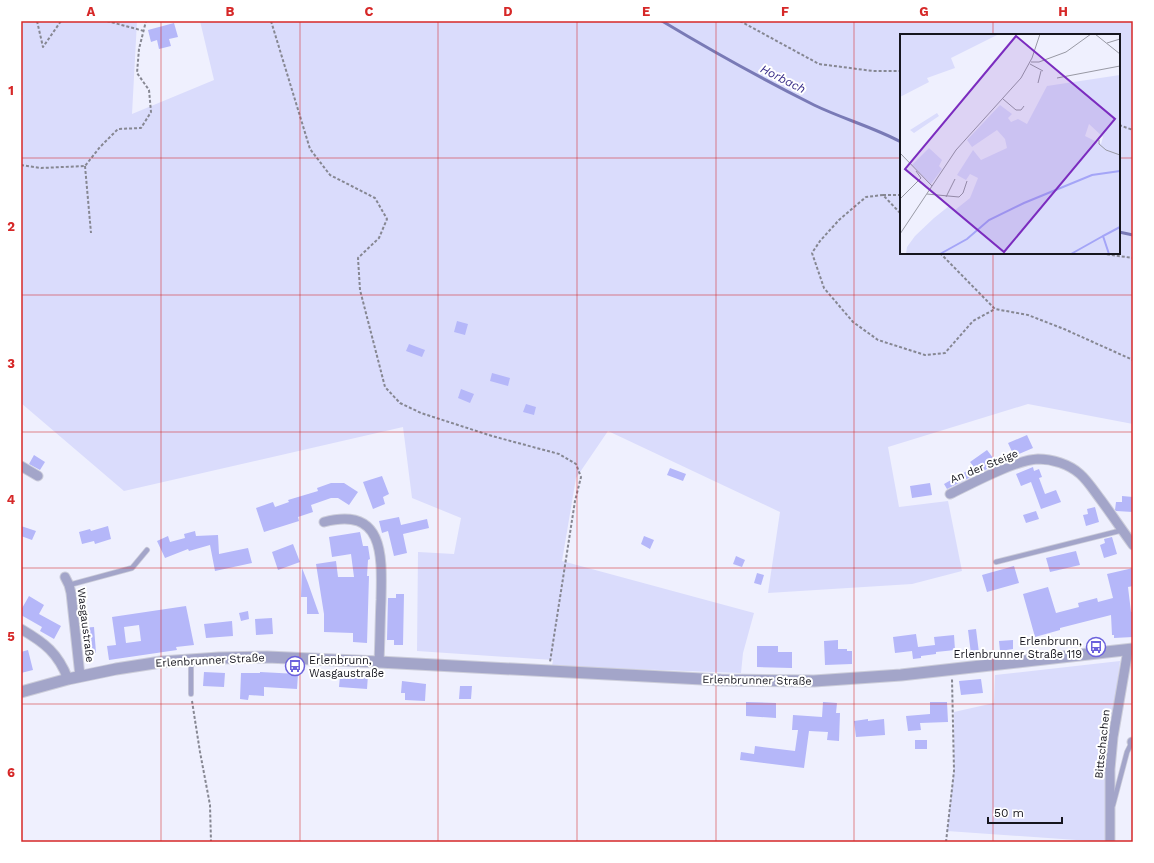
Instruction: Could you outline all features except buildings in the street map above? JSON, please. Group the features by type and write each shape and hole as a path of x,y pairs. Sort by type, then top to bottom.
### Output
{"street":[{"name":"An der Steige","path":"950,494 985,477 1024,462 1038,459 1056,462 1069,466 1081,474 1133,545"},
{"path":"21,466 38,476"},
{"path":"324,522 337,518 355,519 364,524 379,546 382,581 379,662"},
{"name":"Wasgaustraße","path":"67,581 80,676"},
{"path":"21,629 48,647 57,657 68,679"},
{"name":"Erlenbrunner Straße","path":"21,692 80,676 162,662 191,659 267,657 721,680 814,681 860,679 952,670 1130,650"},
{"name":"Bittschachen","path":"1110,842 1110,769 1113,737 1130,650"}],"lane":[{"path":"996,562 1122,530"},
{"path":"67,581 132,568 147,550"},
{"path":"191,659 189,683 191,694"},
{"path":"1110,809 1114,802 1127,752 1133,742"}],"path":[{"path":"36,21 43,47 61,21"},
{"path":"107,21 144,31"},
{"path":"91,233 85,166 100,147 118,129 141,128 151,112 149,90 137,73 139,48 146,21"},
{"path":"271,21 310,149 330,175 375,198 387,219 379,238 358,258 360,290 385,387 400,403 422,413 492,436 559,454 576,464 581,477 575,501 548,671"},
{"path":"740,21 819,64 873,71 900,71"},
{"path":"1120,125 1133,130"},
{"path":"21,164 41,168 85,166"},
{"path":"900,194 866,197 839,220 820,242 812,253 824,288 853,322 878,340 925,355 945,353 974,321 995,309"},
{"path":"883,195 900,213"},
{"path":"941,254 995,309 1028,316 1064,329 1133,360"},
{"path":"1103,254 1133,258"},
{"path":"946,842 954,771 952,670"},
{"path":"191,694 210,805 211,842"}],"shaded area":[{"path":"21,21 137,21 132,114 214,80 200,21 1133,21 1133,424 1028,404 888,447 899,507 948,501 962,571 912,584 768,593 780,512 608,431 576,478 562,561 754,613 743,653 741,673 552,666 553,660 417,651 418,552 454,554 461,518 412,498 403,427 124,491 21,403"},
{"path":"1120,661 1107,770 1105,842 947,831 954,771 954,712 994,703 995,675"}],"waterway":[{"name":"Horbach","path":"662,21 737,64 814,105 900,142"},
{"name":"Horbach","path":"1120,232 1133,235"}],"place":[{"name":"Erlenbrunn, Erlenbrunner Straße 119","path":"1096,647"},
{"name":"Erlenbrunn, Wasgaustraße","path":"295,666"}]}
